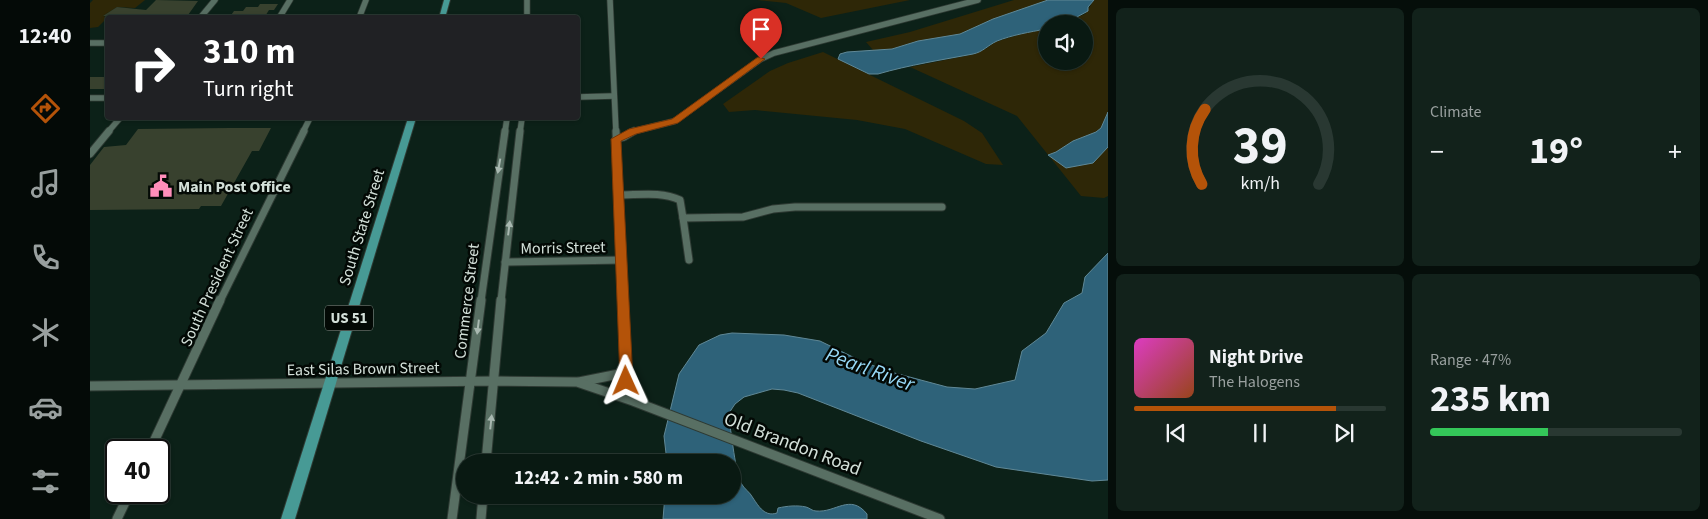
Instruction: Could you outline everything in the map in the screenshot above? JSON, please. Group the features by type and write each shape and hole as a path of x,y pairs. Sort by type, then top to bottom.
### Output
{"main road":[{"path":"443,15 447,0"},
{"name":"South State Street","path":"288,519 411,120"}],"street":[{"path":"202,15 214,0"},
{"path":"281,15 290,0"},
{"path":"360,15 366,0"},
{"path":"527,0 527,15"},
{"path":"610,0 626,364 626,381 621,396"},
{"path":"616,139 624,137 633,131 675,121 761,59 774,53 978,0"},
{"path":"91,45 105,43"},
{"path":"91,45 105,47"},
{"path":"580,97 614,96"},
{"path":"90,98 105,98"},
{"path":"90,154 118,120"},
{"name":"South President Street","path":"155,439 224,292 309,120"},
{"name":"Commerce Street","path":"452,519 496,184 507,120"},
{"name":"Commerce Street","path":"487,454 505,262 522,120"},
{"path":"619,195 666,195 680,200 689,260"},
{"path":"683,218 743,218 773,209 795,207 942,206"},
{"name":"Morris Street","path":"505,262 622,260"},
{"path":"577,382 619,374 626,364"},
{"name":"East Silas Brown Street","path":"90,386 471,381 577,382 633,400"},
{"name":"Old Brandon Road","path":"633,400 940,519"},
{"path":"117,519 124,504"},
{"path":"481,519 482,504"}],"shaded area":[{"path":"93,0 145,0 135,8 117,7 103,16 105,16 105,20 98,27 90,28 90,3"},
{"path":"757,0 910,0 821,18 786,3"},
{"path":"1014,0 1048,0 993,19 960,34 918,41 892,49 873,50 866,42 910,32"},
{"path":"1094,0 1108,0 1108,112 1101,128 1096,132 1073,141 1056,152 1066,168 1093,163 1108,147 1108,196 1104,198 1081,196 1017,116 910,67 975,54 995,42 1038,31 1038,70 1093,70 1093,15 1082,15"},
{"path":"823,52 964,121 982,133 1003,165 986,164 905,129 857,120 755,110 729,112 723,104 770,71"}],"water":[{"path":"1048,0 1094,0 1088,7 1088,11 1081,15 1038,15 1038,31 1003,39 973,54 913,65 878,74 869,74 838,59 840,54 847,52 892,49 918,41 960,34 993,19"},
{"path":"1108,112 1108,147 1093,163 1066,168 1048,155 1073,141 1096,132 1101,128"},
{"name":"Pearl River","path":"1108,253 1108,480 1092,481 996,467 921,441 798,393 772,389 744,397 735,404 729,413 734,454 666,454 664,436 679,374 699,345 720,335 732,333 784,335 820,341 887,371 947,387 975,389 1015,380 1022,351 1046,333 1064,303 1082,293 1085,277"},
{"path":"741,482 760,508 769,514 777,513 778,508 788,506 803,506 815,511 823,511 849,504 861,508 867,514 867,519 663,519 664,504 741,504"}],"building":[{"path":"156,0 198,1 188,15 103,16 117,7 146,10"},
{"path":"260,4 278,4 274,10 269,10 266,15 231,15 234,11 243,11 246,7 258,7"},
{"path":"90,77 105,77 105,89 90,89"},
{"name":"Main Post Office","path":"271,128 259,151 252,151 221,206 201,206 199,209 90,210 90,165 104,147 126,145 138,129"}],"place":[{"name":"Main Post Office","path":"161,186"}],"route":[{"path":"626,381 616,139 621,139 633,131 675,121 761,59"}]}
